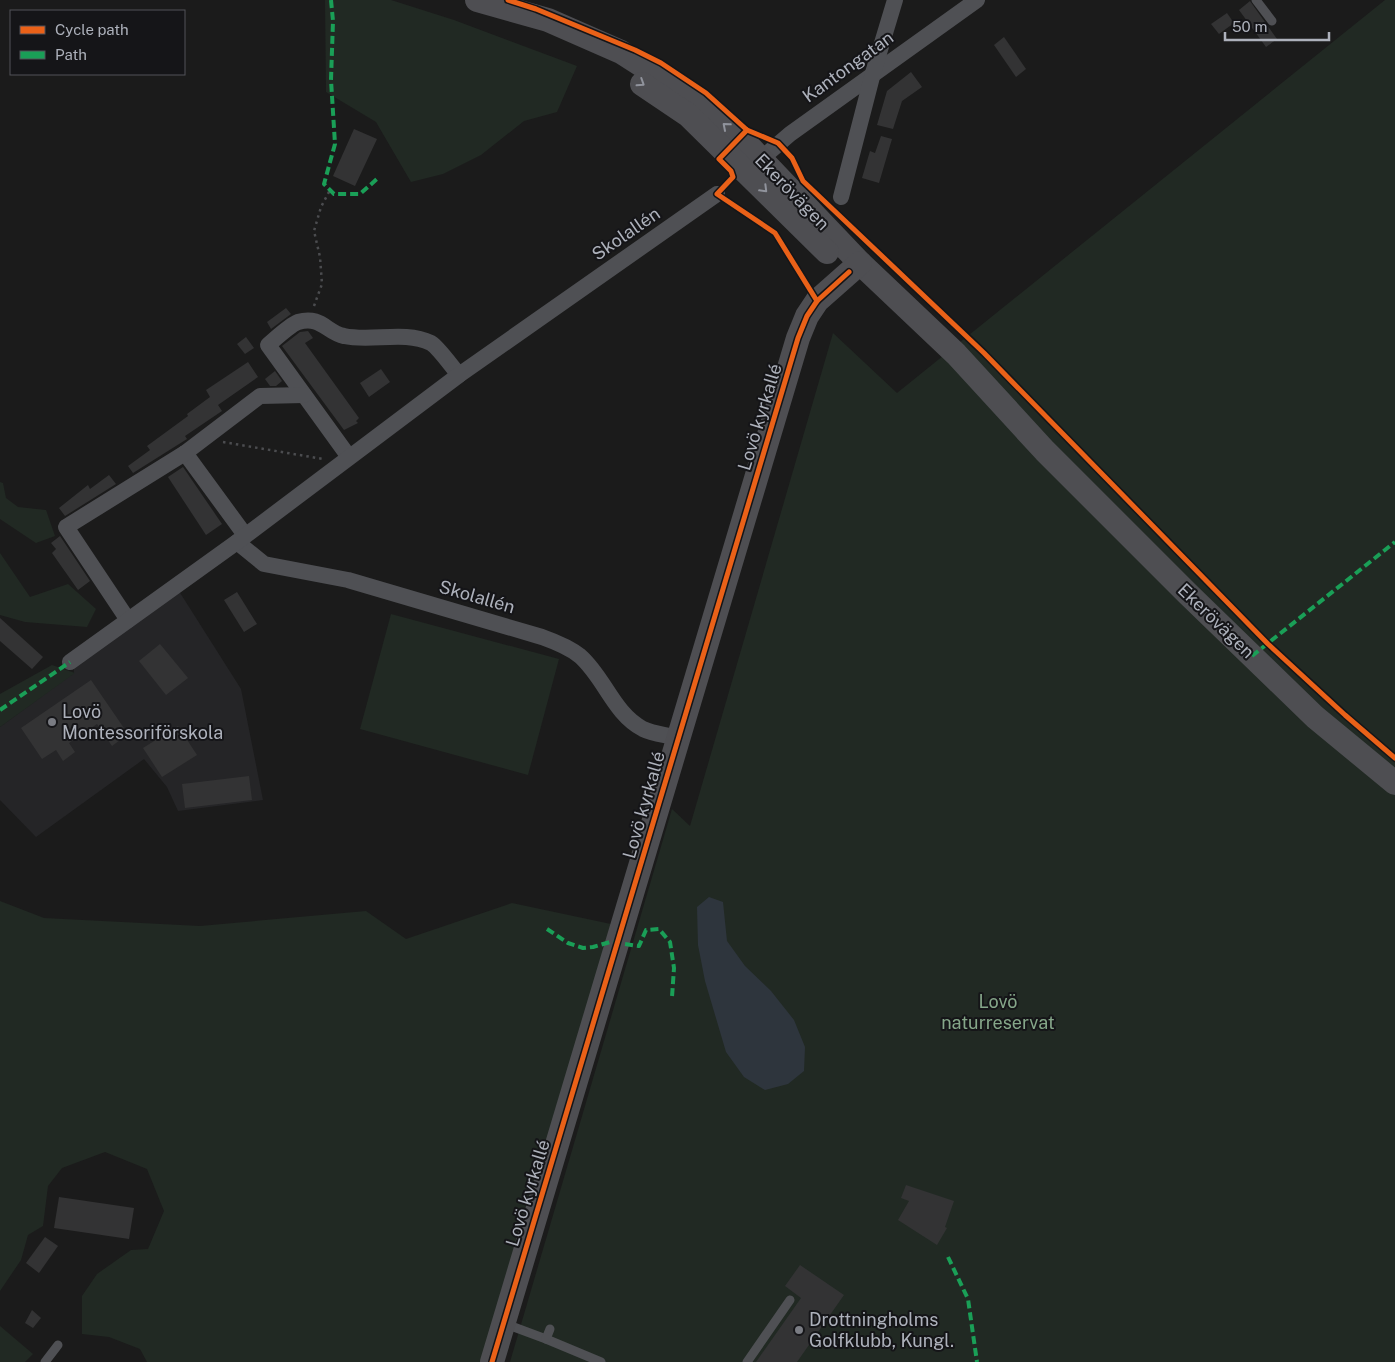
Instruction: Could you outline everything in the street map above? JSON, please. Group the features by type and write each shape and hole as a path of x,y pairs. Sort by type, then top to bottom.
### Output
{"main road":[{"name":"Ekerövägen","path":"483,2 614,66 688,115 753,166 854,268 956,354 1045,451 1315,717 1395,783"},
{"name":"Lovö kyrkallé","path":"492,1362 798,338 807,316 817,301 854,268"}],"street":[{"path":"841,197 873,73 895,0"},
{"name":"Kantongatan","path":"753,166 778,143 977,0"},
{"name":"Skolallén","path":"70,662 241,538 459,375 717,194"},
{"path":"346,460 304,395 268,345 298,322 317,321 342,336 369,339 410,337 433,344 459,375"},
{"path":"128,620 66,527 185,453 260,396 304,395"},
{"name":"Skolallén","path":"185,453 241,538 264,564 348,580 542,637 569,648 582,657 606,688 618,709 644,730 678,738"}],"lane":[{"path":"1256,0 1272,21"},
{"path":"747,1362 790,1300"},
{"path":"503,1323 601,1362"},
{"path":"546,1339 550,1329"},
{"path":"45,1362 58,1345"}],"path":[{"path":"308,321 322,284 320,257 314,231 321,207 330,190"},
{"path":"204,439 346,460"}],"shaded area":[{"path":"177,588 241,689 263,800 178,811 167,787 144,759 36,837 0,800 0,727 74,673 74,664"},
{"path":"709,897 723,902 727,941 745,966 771,991 794,1020 805,1047 804,1071 788,1084 765,1090 744,1077 726,1052 705,981 698,945 697,907"}],"green space":[{"path":"325,0 391,0 454,20 577,66 557,112 524,121 481,155 443,174 411,182 376,122 326,92"},
{"name":"Lovö naturreservat","path":"1385,0 1395,0 1395,1362 510,1362 672,809 690,826 833,333 897,393"},
{"path":"0,482 3,483 6,498 18,507 46,510 55,536 36,543 0,519"},
{"path":"0,553 30,597 68,584 96,609 87,627 25,622 0,615"},
{"path":"391,614 559,659 528,775 360,729"},
{"path":"52,665 75,673 0,727 0,694"},
{"path":"0,901 44,918 200,926 366,911 406,939 512,903 611,924 482,1362 147,1362 140,1349 109,1337 82,1334 82,1296 97,1274 131,1250 148,1249 164,1211 147,1169 105,1152 62,1168 48,1186 43,1226 28,1235 21,1260 0,1291"},
{"path":"0,1326 33,1354 25,1362 0,1362"}],"building":[{"path":"1250,1 1277,39 1266,47 1239,10"},
{"path":"1227,13 1234,23 1219,34 1211,24"},
{"path":"1004,37 1026,69 1016,77 994,45"},
{"path":"911,72 922,87 902,101 893,129 877,125 887,91"},
{"path":"354,129 377,139 355,186 333,176"},
{"path":"881,136 892,139 879,183 862,178 870,151 875,153"},
{"path":"286,308 291,314 271,329 267,322"},
{"path":"308,331 313,338 305,343 359,418 356,421 358,423 344,430 282,346 300,332"},
{"path":"246,337 254,348 245,354 237,344"},
{"path":"248,362 258,377 218,405 222,411 185,436 187,439 133,473 128,466 150,450 147,446 210,397 206,390"},
{"path":"381,369 390,382 369,397 360,383"},
{"path":"275,371 282,381 276,386 270,386 265,379"},
{"path":"183,467 222,524 206,535 168,477"},
{"path":"109,475 116,484 65,516 59,508 88,485 90,489"},
{"path":"60,536 90,581 78,590 52,553 56,549 51,543"},
{"path":"237,592 257,624 244,632 224,600"},
{"path":"0,618 43,657 32,669 0,641"},
{"path":"160,644 188,678 166,695 139,661"},
{"name":"Lovö Montessoriförskola","path":"91,680 128,734 112,746 97,724 69,743 75,752 63,761 56,750 42,759 21,728"},
{"path":"178,726 197,755 162,777 143,748"},
{"path":"249,776 252,800 185,808 182,784"},
{"path":"906,1185 954,1201 945,1227 947,1228 937,1245 898,1220 909,1201 901,1198"},
{"path":"59,1197 134,1208 129,1239 54,1228"},
{"path":"45,1237 58,1246 39,1273 26,1263"},
{"name":"Drottningholms Golfklubb, Kungl.","path":"800,1265 844,1295 797,1362 756,1362 801,1298 785,1286"},
{"path":"32,1310 41,1318 33,1328 25,1323"}],"marked path":[{"path":"331,0 333,21 331,80 335,144 324,184 334,194 360,194 377,179"},
{"path":"1252,656 1395,542"},
{"path":"0,710 70,662"},
{"path":"547,929 568,943 583,948 610,942 639,946 646,930 659,929 670,942 674,968 672,997"},
{"path":"948,1257 968,1299 977,1362"}],"cycle path":[{"path":"508,0 536,9 635,50 661,63 706,93 747,130 778,143 792,158 803,181 984,353 1268,644 1395,758"},
{"path":"747,130 719,159 731,171 733,177 717,194 775,233 817,301"},
{"path":"492,1362 798,338 807,316 817,301 849,272"}],"place":[{"name":"Lovö Montessoriförskola","path":"52,722"},
{"name":"Drottningholms Golfklubb, Kungl.","path":"799,1330"}]}
